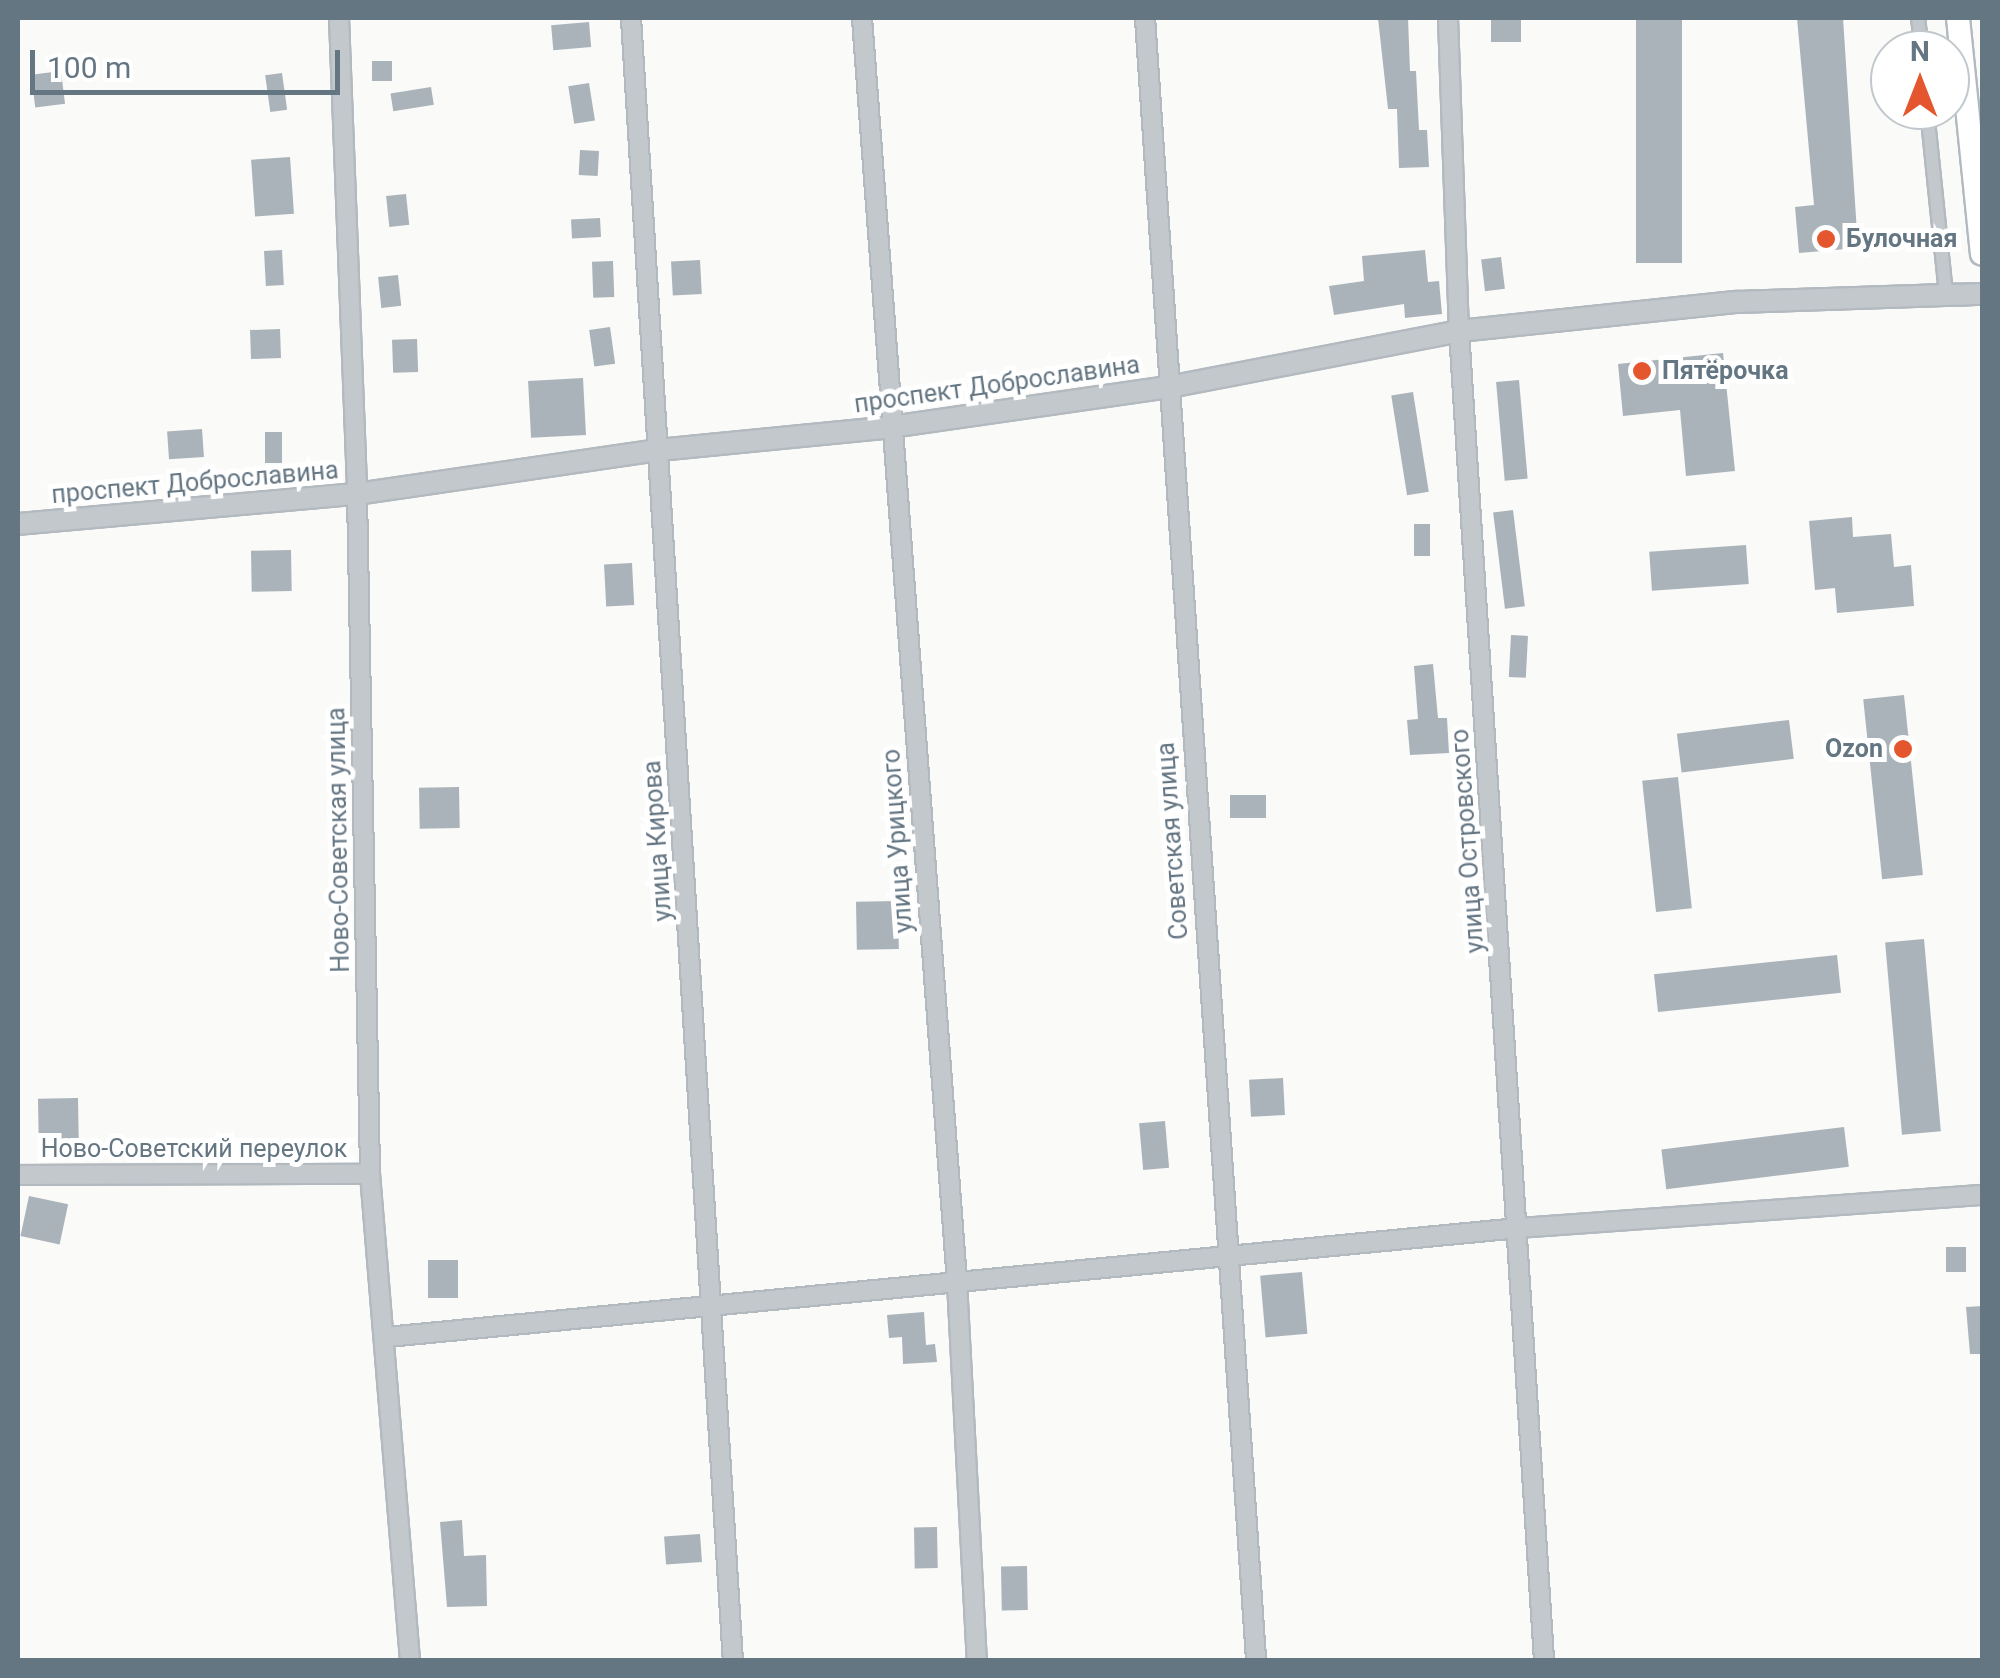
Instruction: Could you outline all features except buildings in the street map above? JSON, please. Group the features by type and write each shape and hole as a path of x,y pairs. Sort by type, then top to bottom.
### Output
{"main road":[{"path":"1958,18 1982,254"}],"street":[{"name":"Ново-Советская улица","path":"339,18 357,494 370,1174 387,1337 410,1660"},
{"name":"улица Кирова","path":"630,18 714,1306 733,1660"},
{"name":"улица Урицкого","path":"862,18 957,1282 978,1660"},
{"name":"Советская улица","path":"1144,18 1224,1257 1256,1660"},
{"name":"улица Островского","path":"1448,18 1459,331 1520,1228 1544,1660"},
{"path":"1930,130 1946,295"},
{"name":"проспект Доброславина","path":"18,524 357,494 658,450 891,427 1169,387 1459,331 1737,302 1982,294"},
{"name":"Ново-Советский переулок","path":"18,1175 370,1174"},
{"path":"387,1337 1520,1228 1982,1195"}],"place":[{"name":"Булочная","path":"1826,239"},
{"name":"Пятёрочка","path":"1642,371"},
{"name":"Ozon","path":"1903,749"}]}
